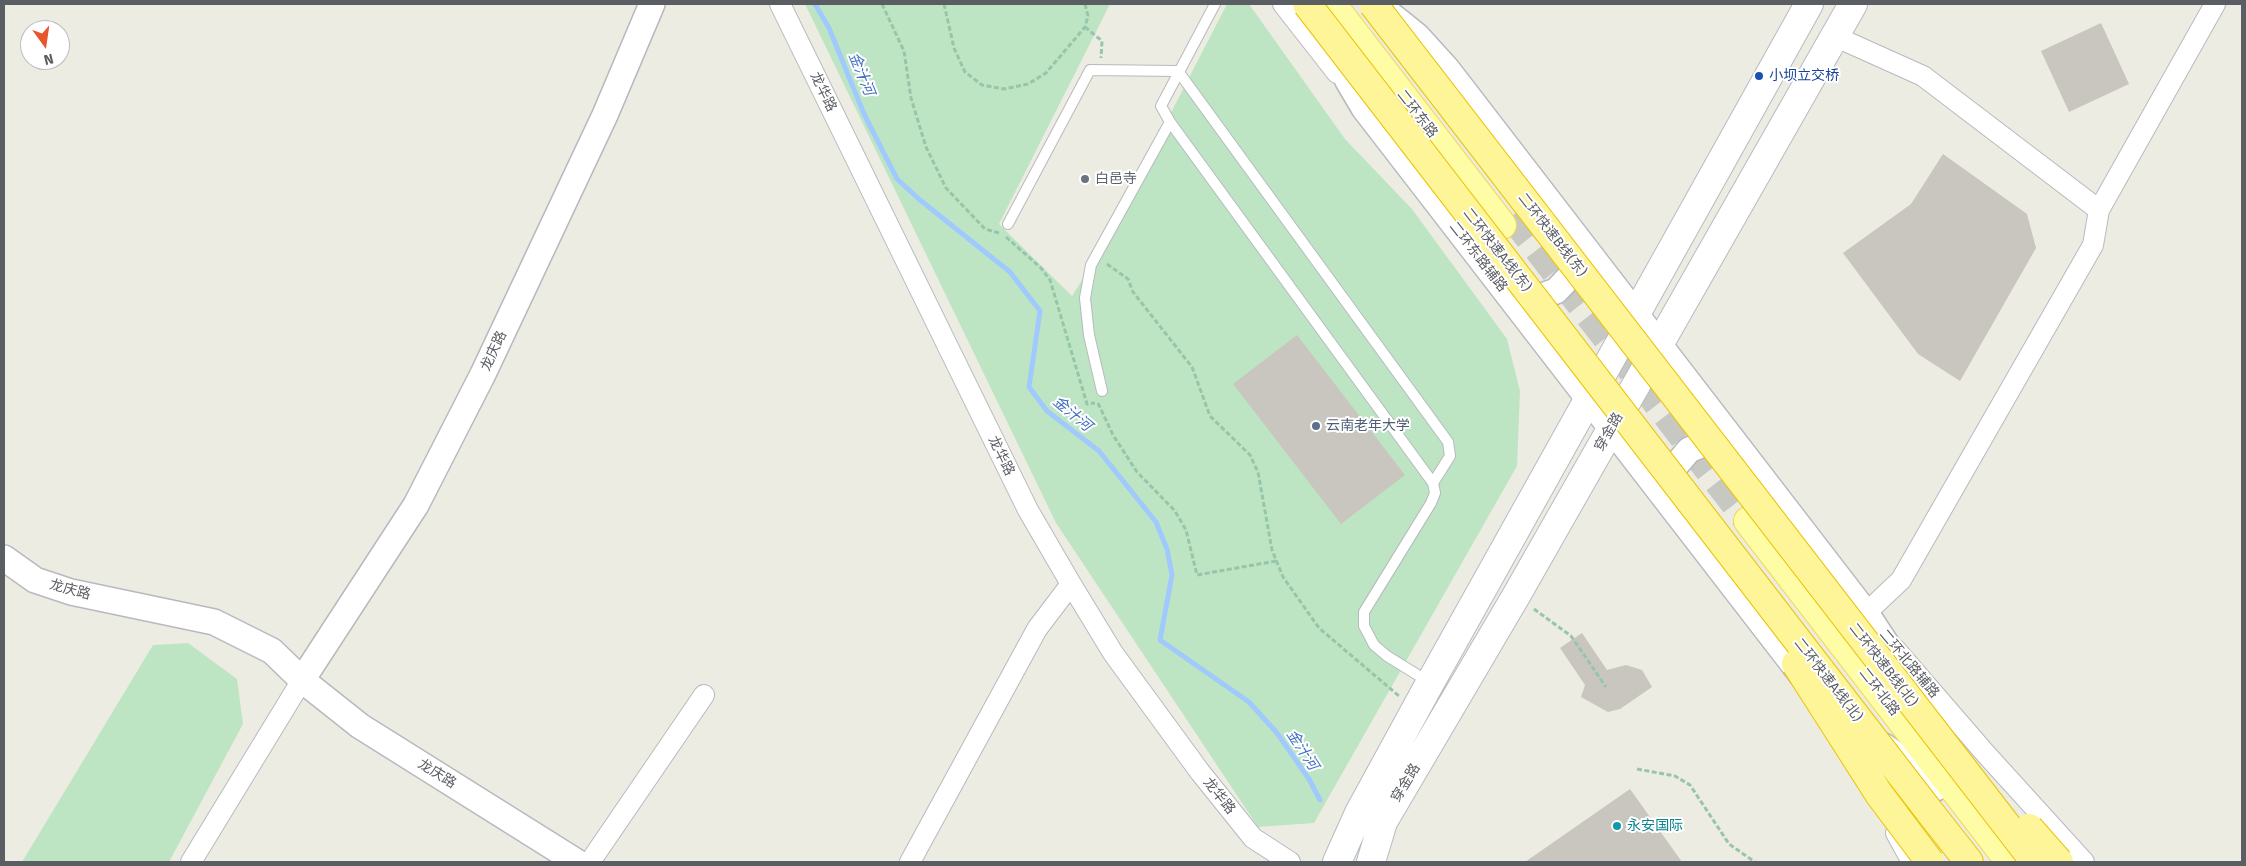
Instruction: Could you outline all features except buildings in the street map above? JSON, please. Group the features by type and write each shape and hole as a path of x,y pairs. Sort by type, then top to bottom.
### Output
{"highway":[{"name":"二环快速A线(东)","path":"1307,4 1680,503"},
{"name":"二环快速B线(东)","path":"1374,4 1738,462"},
{"name":"二环快速B线(北)","path":"1738,462 1862,623 2035,862"},
{"path":"1680,503 1735,568 1851,751 1928,862"},
{"name":"二环快速A线(北)","path":"1680,503 1969,862"},
{"path":"1862,623 2059,862"}],"main road":[{"name":"二环东路","path":"1332,4 1507,221 1348,4"},
{"name":"穿金路","path":"1337,862 1359,812 1416,708 1809,4"},
{"name":"穿金路","path":"1370,862 1383,822 1516,596 1852,4"},
{"name":"二环北路","path":"1742,525 1942,784 2010,862"},
{"name":"二环北路","path":"1942,784 1994,862"}],"street":[{"name":"龙庆路","path":"191,862 302,680 416,505 483,374 604,115 652,4"},
{"name":"龙华路","path":"780,4 1028,510 1071,584 1113,653 1200,772 1253,838 1290,862"},
{"name":"二环东路辅路","path":"1283,4 1611,429 1680,503"},
{"path":"1318,4 1341,68 1355,94 1375,122"},
{"path":"1374,4 1417,36 1447,69"},
{"path":"1397,4 1659,344 1738,462"},
{"path":"1942,784 1897,664 1862,623 1902,580 2093,245 2099,210 2215,4"},
{"path":"1834,36 1923,76 2099,210"},
{"path":"1498,282 1513,295 1522,297 1539,297 1556,291 1569,279 1577,264 1578,247 1570,229"},
{"path":"1738,462 1730,443 1722,441 1705,442 1689,450 1677,462 1669,478 1667,494 1680,503 1837,729 1912,862"},
{"name":"龙庆路","path":"6,562 35,580 71,592 214,622 272,651 302,680 360,726 577,862"},
{"path":"910,862 1037,629 1071,584"},
{"name":"二环北路辅路","path":"1862,623 1956,721 2084,862"},
{"path":"1793,665 1838,711 1913,767 1942,784"},
{"path":"590,862 704,695"}],"lane":[{"path":"1215,4 1161,106 1170,122 1433,483 1435,493 1431,503 1364,612 1364,626 1374,645 1387,656 1430,683"},
{"path":"1008,224 1090,70 1178,72"},
{"path":"1178,72 1448,442 1450,456 1433,483"},
{"path":"1102,391 1089,335 1085,298 1092,265 1170,122"}],"path":[{"path":"882,4 904,52 911,98 926,147 946,188 985,229 1001,233 1046,274 1050,280 1087,404 1098,402"},
{"path":"944,4 954,48 960,64 973,79 993,88 1004,89 1038,80 1085,27 1088,16 1085,4"},
{"path":"1085,27 1102,41 1102,70"},
{"path":"1096,256 1128,279 1133,292 1192,368 1210,416 1250,456 1258,472 1276,561 1283,577 1318,628 1379,681 1416,708"},
{"path":"1102,391 1098,402 1113,435 1137,472 1176,511 1186,530 1197,575 1276,561"},
{"path":"1516,596 1571,636 1606,687"},
{"path":"1637,769 1674,776 1690,785 1728,844 1755,862"}],"green space":[{"path":"805,4 1110,4 999,224 1072,296 1097,256 1227,4 1249,4 1345,139 1412,209 1507,339 1520,391 1517,466 1314,823 1258,827 1056,523"},
{"path":"188,643 237,679 243,724 169,862 22,862 153,645"}],"waterway":[{"name":"金汁河","path":"815,4 829,28 864,114 897,179 920,200 1010,272 1040,311 1029,387 1047,411 1099,451 1156,522 1167,549 1172,575 1160,640 1249,702 1277,733 1309,779 1320,800"}],"tunnel":[{"path":"1512,216 1748,521"}],"place":[{"name":"小坝立交桥","path":"1759,76"},
{"name":"白邑寺","path":"1085,179"},
{"name":"云南老年大学","path":"1316,426"},
{"name":"永安国际","path":"1617,826"}]}
